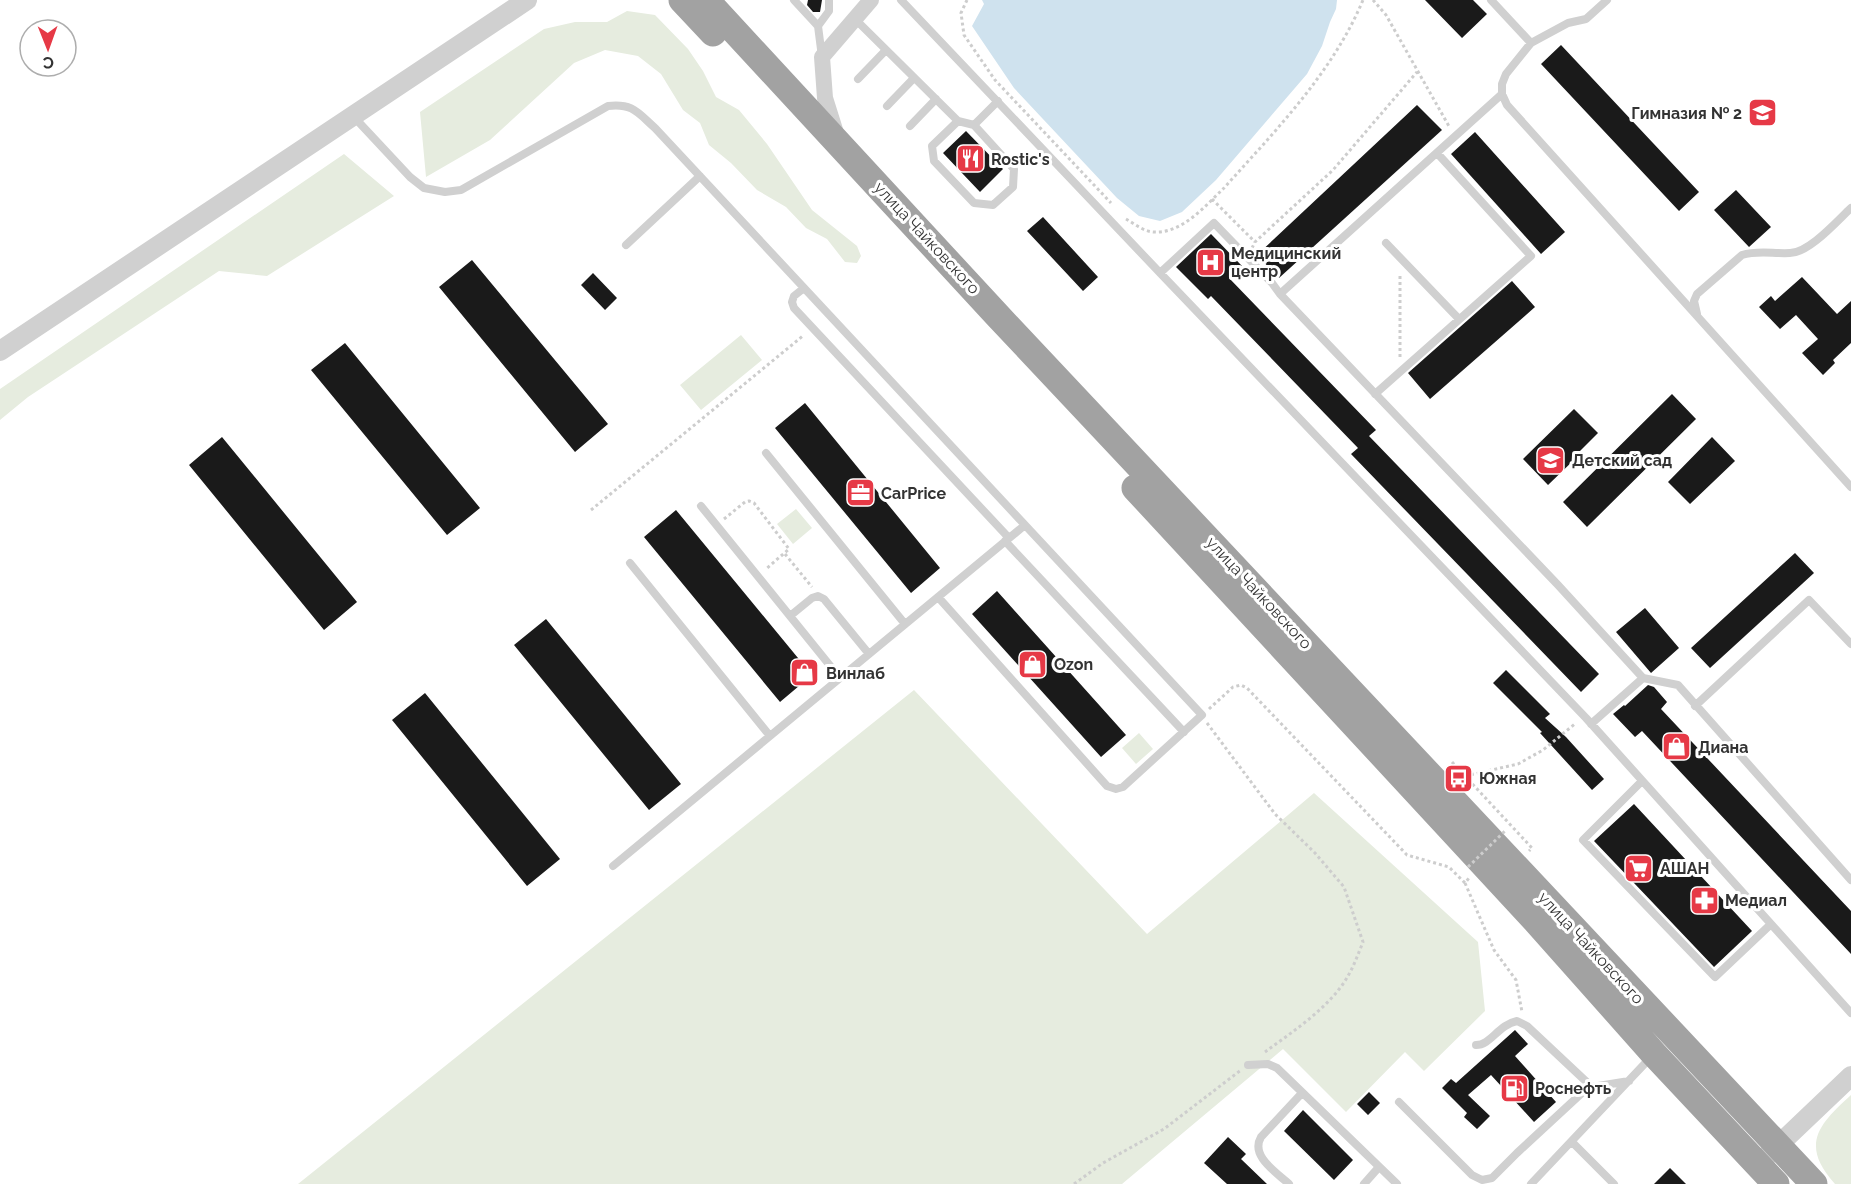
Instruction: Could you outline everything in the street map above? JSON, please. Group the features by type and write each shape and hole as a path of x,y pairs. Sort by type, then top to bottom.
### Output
{"highway":[{"name":"улица Чайковского","path":"682,0 1527,911 1654,1054 1776,1184"},
{"name":"улица Чайковского","path":"706,0 1005,323 1814,1184"}],"street":[{"path":"0,351 527,0"},
{"path":"840,145 825,98 822,57 871,0"},
{"path":"1757,1164 1851,1076"}],"lane":[{"path":"794,0 803,5 818,26 822,57"},
{"path":"818,26 829,11 829,0"},
{"path":"901,0 1584,716 1851,1013"},
{"path":"1491,0 1531,43"},
{"path":"1607,0 1586,19 1568,23 1531,43 1506,74 1502,84 1502,94 1507,105 1851,487"},
{"path":"855,19 958,121 974,125 1014,169 1013,187 993,205 974,203 934,161 932,146 958,121"},
{"path":"858,79 886,50"},
{"path":"887,106 914,78"},
{"path":"1280,294 1502,94"},
{"path":"910,126 936,99"},
{"path":"974,125 998,101"},
{"path":"353,115 410,177 424,188 445,192 461,190 608,106 621,104 631,107 699,176 1202,716 1123,786 1116,789 1107,786 938,597"},
{"path":"1375,394 1531,256 1437,153"},
{"path":"626,245 699,176"},
{"path":"1698,316 1694,301 1697,294 1742,255 1751,252 1793,254 1803,250 1851,208"},
{"path":"1160,273 1214,223 1643,678 1678,686 1851,880"},
{"path":"1386,243 1459,320"},
{"path":"804,288 794,296 792,302 794,308 1184,732"},
{"path":"766,453 905,624"},
{"path":"700,506 840,678"},
{"path":"613,866 1025,525"},
{"path":"630,563 770,736"},
{"path":"790,616 812,598 818,596 824,599 869,654"},
{"path":"1695,706 1809,600 1851,644"},
{"path":"1591,724 1643,678"},
{"path":"1642,781 1583,840 1715,977 1771,924"},
{"path":"1476,1045 1481,1046 1503,1026 1517,1021 1526,1025 1592,1087"},
{"path":"1531,1184 1654,1054"},
{"path":"1248,1065 1268,1064 1277,1068 1396,1184"},
{"path":"1400,1102 1472,1175 1482,1180 1492,1178 1584,1091 1592,1087 1629,1081"},
{"path":"1289,1184 1259,1155 1257,1143 1302,1093"},
{"path":"1574,1144 1614,1184"},
{"path":"1364,1184 1379,1167"}],"path":[{"path":"967,0 961,13 964,35 995,80 1116,208"},
{"path":"1123,217 1142,229 1155,232 1173,230 1212,200 1281,124 1330,62 1353,25 1364,0"},
{"path":"1373,0 1386,15 1452,133 1453,139"},
{"path":"1249,258 1255,242 1333,170 1417,72"},
{"path":"1212,200 1255,242"},
{"path":"1400,258 1400,371"},
{"path":"591,510 812,328"},
{"path":"716,525 749,501 788,545 789,549 785,554 758,576"},
{"path":"785,554 818,596"},
{"path":"1074,1184 1103,1163 1164,1129 1312,1017 1341,986 1363,942 1344,887 1315,853 1275,814 1202,716 1233,687 1241,685 1247,688 1407,855 1449,867 1465,884 1494,950 1516,980 1520,1007 1526,1025"},
{"path":"1465,776 1518,764 1531,758 1544,750 1584,716"},
{"path":"1452,762 1505,821"},
{"path":"1468,867 1504,831"},
{"path":"1465,884 1470,879"}],"shaded area":[{"path":"627,11 655,15 688,49 703,71 716,97 739,110 767,144 812,210 857,246 861,256 857,263 845,262 827,239 806,228 786,207 757,190 731,163 709,145 700,123 683,110 661,74 638,56 605,50 574,63 490,140 426,177 420,112 544,29 575,22 607,22"},
{"path":"344,154 394,196 267,276 219,271 28,397 0,420 0,389"},
{"path":"741,335 762,360 701,410 680,385"},
{"path":"796,509 812,528 793,544 777,524"},
{"path":"914,690 1147,934 1314,793 1478,942 1485,1011 1424,1071 1405,1052 1346,1112 1283,1049 1122,1184 298,1184"},
{"path":"1139,733 1153,749 1136,764 1122,748"},
{"path":"1851,1095 1851,1184 1835,1184 1818,1158 1817,1136 1830,1116"}],"water":[{"path":"982,0 1337,0 1336,9 1322,46 1307,74 1216,180 1182,212 1160,221 1139,216 1117,198 1014,88 972,26 984,4"}],"building":[{"path":"808,0 822,0 820,12 813,12 807,5"},
{"path":"1425,0 1473,0 1487,14 1462,38"},
{"path":"1561,45 1699,192 1679,211 1541,64"},
{"path":"1417,105 1442,130 1279,278 1257,255"},
{"path":"966,131 1003,169 980,192 943,153"},
{"path":"1475,132 1565,232 1541,254 1451,154"},
{"path":"1736,190 1771,227 1749,247 1714,210"},
{"path":"1043,217 1098,277 1083,291 1027,231"},
{"path":"1211,234 1242,266 1229,278 1376,430 1369,436 1599,674 1581,692 1351,454 1358,448 1211,296 1208,299 1176,267"},
{"path":"472,260 608,424 575,452 439,287"},
{"path":"593,273 617,298 605,310 581,285"},
{"path":"1802,277 1837,314 1851,301 1851,343 1833,360 1835,363 1823,375 1802,353 1818,339 1796,315 1780,329 1759,307 1771,296 1775,301"},
{"path":"1512,281 1535,307 1430,399 1408,373"},
{"path":"345,343 480,508 447,535 311,370"},
{"path":"1672,394 1696,419 1587,527 1563,502"},
{"path":"805,403 940,568 911,593 775,428"},
{"path":"1574,409 1598,433 1548,485 1523,459"},
{"path":"222,437 357,602 324,630 189,465"},
{"path":"1712,437 1735,461 1690,504 1668,482"},
{"path":"676,510 812,675 780,702 644,537"},
{"path":"1795,553 1814,573 1710,668 1691,648"},
{"path":"997,591 1126,735 1101,757 972,614"},
{"path":"1645,608 1679,648 1651,673 1616,632"},
{"path":"546,619 681,784 649,810 514,645"},
{"path":"1506,670 1550,714 1545,718 1566,737 1604,779 1592,790 1540,733 1542,732 1493,683"},
{"path":"1648,685 1654,687 1667,702 1661,709 1851,911 1851,954 1642,731 1635,737 1613,714"},
{"path":"425,693 560,859 527,886 392,720"},
{"path":"1634,804 1752,931 1714,967 1594,841"},
{"path":"1515,1030 1528,1044 1515,1056 1556,1102 1534,1122 1491,1075 1468,1095 1490,1116 1477,1129 1464,1117 1467,1113 1442,1088 1451,1079 1456,1083"},
{"path":"1369,1092 1380,1103 1368,1115 1357,1104"},
{"path":"1303,1110 1353,1160 1334,1180 1284,1131"},
{"path":"1228,1137 1246,1154 1241,1159 1267,1184 1227,1184 1204,1163"},
{"path":"1670,1168 1686,1184 1654,1184"}],"place":[{"name":"Гимназия № 2","path":"1763,113"},
{"name":"Rostic's","path":"970,159"},
{"name":"Медицинский центр","path":"1210,262"},
{"name":"Детский сад","path":"1551,460"},
{"name":"CarPrice","path":"860,493"},
{"name":"Ozon","path":"1033,664"},
{"name":"Винлаб","path":"805,673"},
{"name":"Диана","path":"1677,747"},
{"name":"Южная","path":"1458,778"},
{"name":"AШАН","path":"1639,868"},
{"name":"Медиал","path":"1704,900"},
{"name":"Роснефть","path":"1514,1088"}]}
